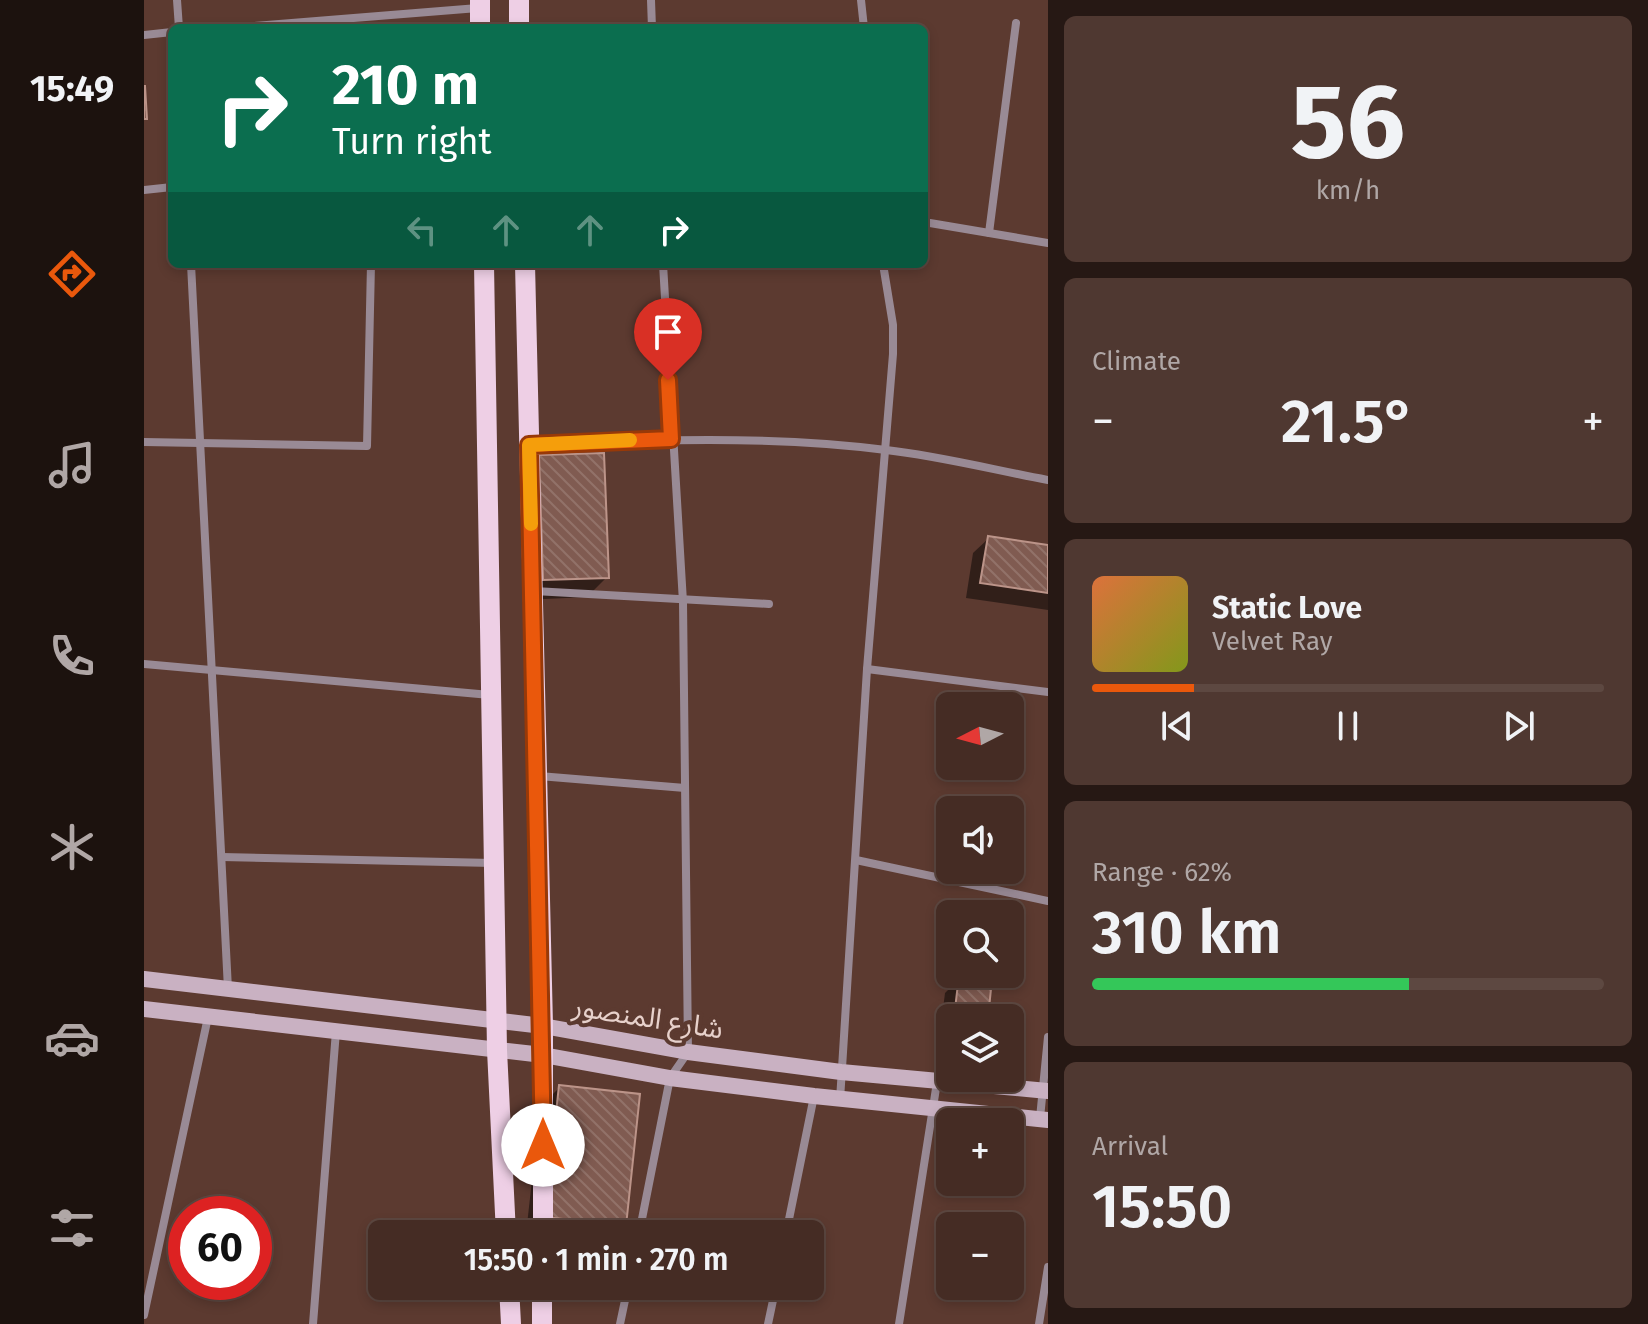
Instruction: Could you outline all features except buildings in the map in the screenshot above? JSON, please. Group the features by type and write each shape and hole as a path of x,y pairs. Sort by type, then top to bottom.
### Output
{"main road":[{"path":"519,0 519,24"},
{"path":"484,268 496,1021 505,1220"},
{"path":"525,268 543,1026 543,1220"},
{"path":"510,1300 511,1324"},
{"path":"542,1300 542,1324"}],"street":[{"path":"177,0 179,24"},
{"path":"651,0 652,24"},
{"path":"861,0 864,24"},
{"path":"291,24 480,12"},
{"path":"989,233 1016,23"},
{"path":"144,35 168,32"},
{"path":"144,190 168,187"},
{"path":"928,223 1048,243"},
{"path":"191,268 228,989"},
{"path":"144,442 367,446 371,268"},
{"path":"642,1220 670,1078 688,1052 683,602 663,268"},
{"path":"840,1100 867,669 886,450 893,325 884,268"},
{"path":"529,445 671,439 886,450 1048,480"},
{"path":"533,591 683,602 769,604"},
{"path":"144,664 212,673 491,695"},
{"path":"867,669 1048,692"},
{"path":"537,776 685,788"},
{"path":"222,857 494,863"},
{"path":"856,860 1048,901"},
{"name":"شارع المنصور","path":"144,979 543,1026 688,1052 936,1081"},
{"name":"شارع المنصور","path":"144,1009 543,1055 670,1078 840,1100 1044,1119"},
{"path":"144,1315 208,1016"},
{"path":"313,1324 336,1031"},
{"path":"1044,1119 1048,1037"},
{"name":"شارع المنصور","path":"1024,1089 1045,1091"},
{"path":"899,1324 936,1090"},
{"path":"789,1220 814,1096"},
{"path":"1039,1324 1048,1267"},
{"path":"620,1324 625,1300"},
{"path":"768,1324 773,1300"}],"slow traffic":[{"path":"531,524 529,445 630,440"}],"route":[{"path":"543,1145 529,445 671,439 668,380"}]}
